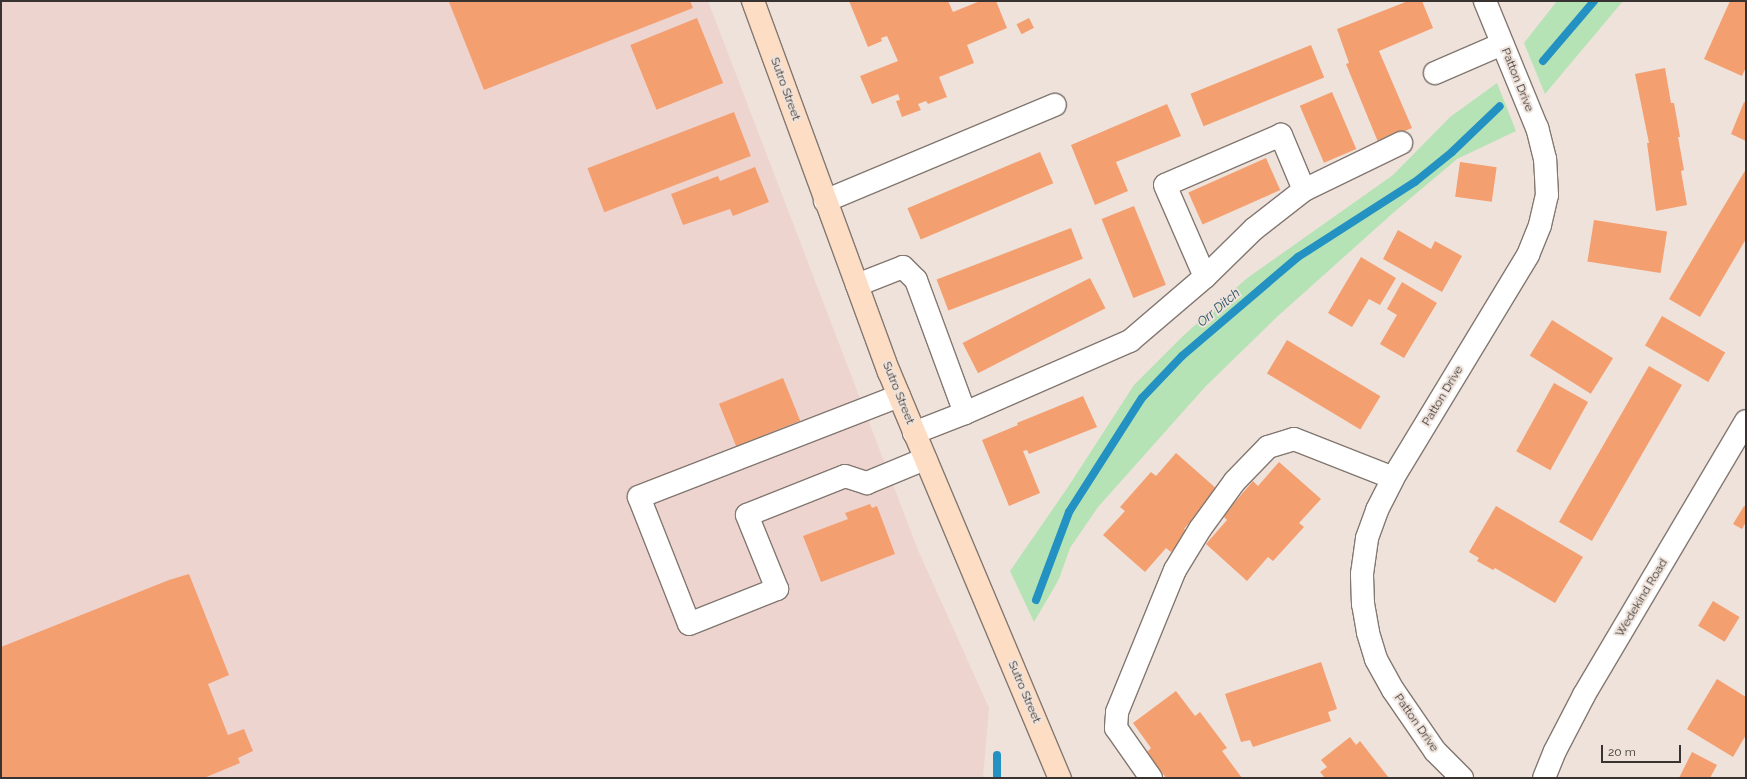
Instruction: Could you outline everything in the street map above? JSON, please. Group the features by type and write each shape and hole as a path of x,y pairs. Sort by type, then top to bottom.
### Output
{"main road":[{"name":"Sutro Street","path":"753,1 825,200 899,396 1060,778"}],"street":[{"name":"Patton Drive","path":"1462,778 1435,751 1393,690 1376,659 1368,632 1363,604 1362,574 1367,538 1377,510 1393,478 1528,255 1540,225 1547,195 1545,159 1537,128 1485,1"},
{"path":"1435,73 1502,44"},
{"path":"825,200 1055,106"},
{"path":"1205,277 1165,184 1281,135 1304,190"},
{"path":"914,433 965,413 1130,341 1205,277 1254,229 1304,190 1400,143"},
{"path":"857,285 902,267 916,280 965,413"},
{"path":"899,396 639,497 689,624 777,589 747,514 845,476 867,483 925,459"},
{"name":"Wedekind Road","path":"1544,778 1555,750 1584,695 1746,421"},
{"path":"1151,778 1116,728 1117,712 1176,570 1200,529 1235,481 1268,447 1294,438 1393,478"}],"shaded area":[{"path":"1,1 708,1 918,550 989,708 983,778 1,778"}],"green space":[{"path":"1557,1 1623,1 1545,94 1524,43"},
{"path":"1497,83 1516,131 1457,159 1393,213 1278,316 1205,387 1098,507 1070,548 1059,579 1034,622 1010,571 1068,487 1134,385 1183,336 1246,279 1393,175 1450,117"}],"building":[{"path":"690,1 693,8 484,90 449,2"},
{"path":"849,1 948,1 953,12 980,1 996,1 1007,28 967,45 974,63 939,77 947,97 928,104 926,101 918,104 921,110 902,117 896,101 900,100 898,94 872,104 860,76 898,61 887,36 881,38 882,41 868,47"},
{"path":"1408,1 1422,1 1433,28 1379,51 1412,128 1378,142 1346,64 1349,63 1337,29"},
{"path":"1730,1 1746,1 1746,67 1742,76 1704,59"},
{"path":"697,18 723,83 656,110 630,45"},
{"path":"1029,18 1034,28 1022,34 1017,24"},
{"path":"1311,45 1324,77 1204,126 1190,94"},
{"path":"1665,68 1671,103 1674,103 1680,137 1678,137 1684,170 1681,171 1687,205 1656,211 1647,143 1649,143 1635,74"},
{"path":"1332,92 1356,149 1324,163 1300,106"},
{"path":"1744,102 1746,103 1746,141 1731,134"},
{"path":"1167,104 1181,136 1116,162 1128,191 1095,205 1071,145"},
{"path":"734,112 751,156 604,212 587,168"},
{"path":"1040,152 1053,183 921,240 907,208"},
{"path":"1266,158 1280,190 1203,225 1188,193"},
{"path":"1460,162 1497,167 1492,202 1455,197"},
{"path":"755,167 769,202 733,216 730,209 683,225 671,194 718,176 720,181"},
{"path":"1746,169 1746,239 1700,317 1669,299"},
{"path":"1134,206 1166,285 1133,298 1102,219"},
{"path":"1594,220 1667,232 1661,273 1587,261"},
{"path":"1071,228 1083,259 948,310 937,280"},
{"path":"1398,230 1431,249 1435,241 1462,256 1442,292 1383,259"},
{"path":"1361,257 1396,278 1380,305 1369,299 1352,327 1328,313"},
{"path":"1090,278 1105,308 978,373 963,343"},
{"path":"1402,282 1437,303 1404,358 1380,344 1397,315 1387,309"},
{"path":"1662,316 1725,352 1708,382 1645,345"},
{"path":"1552,320 1613,358 1591,394 1530,356"},
{"path":"1287,340 1380,396 1360,430 1267,373"},
{"path":"1649,366 1682,385 1592,541 1559,522"},
{"path":"783,378 800,421 736,446 719,404"},
{"path":"1554,383 1588,402 1550,470 1516,451"},
{"path":"1083,396 1097,427 1029,454 1027,450 1023,451 1040,493 1009,506 982,440 1018,425 1017,423"},
{"path":"1176,453 1218,490 1184,529 1189,533 1171,552 1166,548 1145,572 1103,535 1125,511 1120,507 1151,472 1156,476"},
{"path":"1279,462 1321,499 1299,523 1304,527 1273,561 1268,557 1247,581 1206,544 1227,520 1223,516 1253,481 1258,486"},
{"path":"870,504 872,508 877,506 895,554 821,582 803,536 848,519 845,513"},
{"path":"1496,506 1583,557 1555,603 1495,568 1493,570 1477,561 1479,558 1469,552"},
{"path":"1744,506 1746,507 1746,522 1742,529 1733,524"},
{"path":"189,574 229,675 208,684 228,735 244,729 253,751 238,758 240,763 204,778 1,778 1,647 169,580"},
{"path":"1713,601 1740,617 1725,642 1698,626"},
{"path":"1321,662 1337,709 1328,712 1331,721 1253,747 1250,740 1241,742 1225,694"},
{"path":"1717,679 1746,697 1746,735 1733,757 1687,729"},
{"path":"1176,691 1195,716 1200,712 1227,748 1222,751 1242,778 1166,778 1147,752 1151,748 1133,723"},
{"path":"1350,737 1356,745 1360,741 1389,778 1325,778 1320,772 1327,767 1321,760"},
{"path":"1692,752 1717,765 1710,778 1679,778"}],"waterway":[{"name":"Orr Ditch","path":"1543,61 1594,1"},
{"name":"Orr Ditch","path":"1036,600 1069,512 1142,398 1182,356 1298,257 1415,182 1452,152 1500,106"},
{"name":"Orr Ditch","path":"997,755 997,778"}]}
